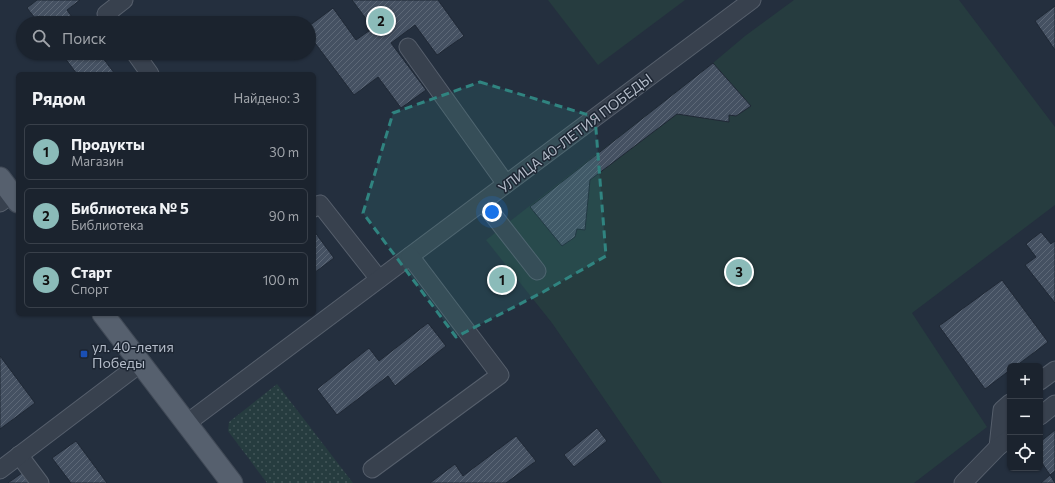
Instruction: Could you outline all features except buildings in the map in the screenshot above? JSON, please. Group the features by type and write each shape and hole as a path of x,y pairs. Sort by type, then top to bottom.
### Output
{"main road":[{"path":"0,178 10,200"},
{"path":"105,316 232,483"}],"street":[{"path":"108,16 106,14 124,0"},
{"name":"УЛИЦА 40-ЛЕТИЯ ПОБЕДЫ","path":"187,423 752,0"},
{"path":"408,48 506,184"},
{"path":"140,60 149,72"},
{"path":"483,202 537,271"},
{"path":"316,207 320,204 379,279"},
{"path":"372,470 500,375 410,256"},
{"path":"0,470 141,363"},
{"path":"1043,379 1055,370"},
{"path":"1043,414 1055,404"},
{"path":"963,483 1004,443 1002,410 1007,406"},
{"path":"19,455 40,483"}],"highlighted area":[{"path":"480,82 595,117 606,256 543,292 456,337 363,213 393,113"}],"green space":[{"path":"548,0 685,0 598,65"},
{"path":"794,0 959,0 1055,127 1055,205 912,313 987,427 914,483 662,483 552,323 486,240 713,63 745,36"},
{"path":"277,384 353,483 267,483 228,431 229,422"}],"place":[{"name":"Библиотека № 5","path":"381,21"},
{"name":"Старт","path":"739,272"},
{"name":"Продукты","path":"502,280"},
{"name":"ул. 40-летия Победы","path":"84,354"}]}
